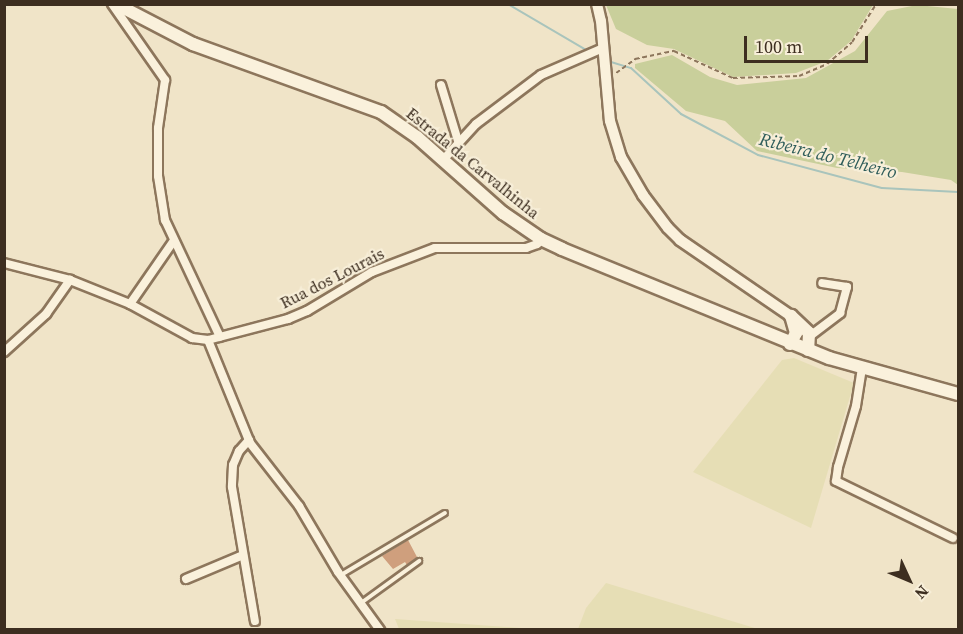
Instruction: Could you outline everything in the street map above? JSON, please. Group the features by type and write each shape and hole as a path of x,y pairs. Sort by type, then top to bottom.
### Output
{"main road":[{"name":"Estrada da Carvalhinha","path":"114,4 193,44 381,112 402,125 496,207 541,238 608,270 793,338 808,350 862,368 958,393"},
{"path":"791,316 810,334"},
{"path":"791,316 793,338"},
{"path":"793,338 804,330 810,334"},
{"path":"808,350 810,334"}],"street":[{"path":"114,4 165,80 158,128 158,176 165,220 173,242 220,337"},
{"path":"597,4 610,121 621,157 657,215 691,249 791,316"},
{"path":"443,160 458,141 541,75 603,48"},
{"path":"441,85 458,141"},
{"name":"Rua dos Lourais","path":"208,340 288,320 372,272 435,248 526,248 537,244 541,238"},
{"path":"130,304 173,242"},
{"path":"4,263 70,280 130,304 192,338 208,340 249,440 299,506 341,575 380,630"},
{"path":"4,352 46,314 70,280"},
{"path":"810,334 840,314 847,287 822,283"},
{"path":"862,368 856,406 837,467 836,481 953,538"},
{"path":"249,440 239,451 233,465 232,487 255,621"},
{"path":"186,579 243,555"}],"lane":[{"path":"341,575 444,513"},
{"path":"362,603 419,561"}],"path":[{"path":"605,81 635,59 674,51 733,78 799,76 826,64 852,42 876,4"}],"shaded area":[{"path":"794,358 854,383 811,528 693,472 782,360"},
{"path":"606,583 758,629 578,629 586,608"},
{"path":"395,619 535,629 399,629"}],"green space":[{"path":"606,4 873,5 851,41 827,61 796,73 733,77 674,49 647,45 616,29"},
{"path":"917,5 958,9 958,185 951,180 902,172 837,168 757,151 725,121 686,111 635,68 635,64 672,55 710,77 737,85 806,78 855,51 887,11"}],"building":[{"path":"408,540 417,557 407,565 405,562 393,569 382,556"}],"waterway":[{"name":"Ribeira do Telheiro","path":"508,4 586,50"},
{"name":"Ribeira do Telheiro","path":"611,62 631,68 681,114 758,155 882,188 958,192"}]}
